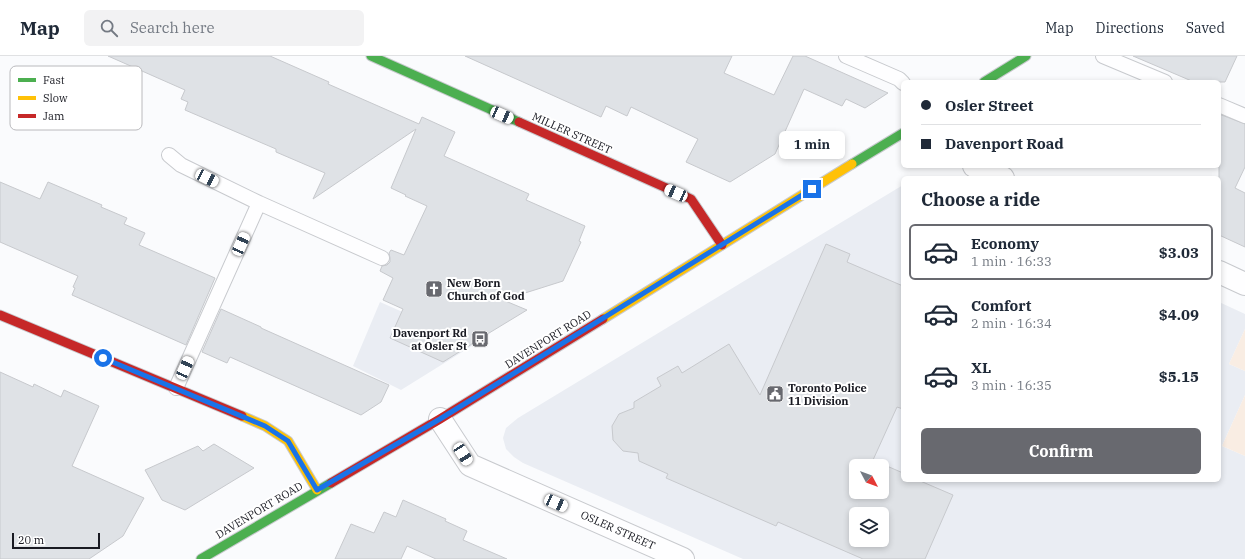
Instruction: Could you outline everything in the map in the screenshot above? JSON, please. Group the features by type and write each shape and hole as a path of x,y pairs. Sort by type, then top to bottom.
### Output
{"street":[{"name":"MILLER STREET","path":"371,56 691,199 722,245"},
{"path":"987,80 1026,56"},
{"name":"DAVENPORT ROAD","path":"201,559 440,419 901,134"},
{"path":"979,168 998,176"},
{"path":"1221,273 1245,284"},
{"path":"0,315 265,426 288,441 317,490"},
{"name":"OSLER STREET","path":"440,419 470,465 683,559"}],"lane":[{"path":"846,56 901,81"},
{"path":"1103,56 1160,80"},
{"path":"1221,106 1245,116"},
{"path":"169,155 181,165 259,203 382,258"},
{"path":"176,388 259,203"}],"shaded area":[{"path":"901,186 901,482 1221,482 1221,303 1245,314 1245,329 1229,364 1245,371 1245,395 1222,446 1245,456 1245,559 743,559 523,463 506,449 503,438 506,428 518,418"},
{"path":"380,302 475,344 401,390 353,366"},
{"path":"1245,329 1245,371 1229,364"},
{"path":"1245,395 1245,456 1222,446"}],"building":[{"path":"108,56 270,56 329,82 328,84 419,124 422,117 455,132 444,156 529,194 526,200 585,226 579,241 581,242 563,281 503,300 527,310 443,362 390,338 403,309 383,300 393,278 380,271 382,266 387,265 390,262 389,253 391,250 404,255 427,206 391,188 416,129 313,199 325,173 276,152 276,149 185,110 188,102 181,99 185,90 142,71 142,66 131,66"},
{"path":"465,56 732,56 724,73 774,95 793,56 805,56 888,93 865,108 846,99 842,106 804,89 775,154 730,182 686,162 698,139 631,107 627,116 606,106 601,117"},
{"path":"1133,56 1237,56 1225,82 1221,82 1221,80 1189,80"},
{"path":"1221,115 1245,124 1245,167 1235,188 1245,193 1245,247 1221,236 1221,176 1219,176 1219,168 1221,168"},
{"path":"0,182 40,199 48,182 102,205 101,207 127,218 124,224 145,233 139,245 215,278 186,345 72,295 75,288 73,287 78,276 0,242"},
{"name":"Toronto Police 11 Division","path":"826,244 850,254 847,262 901,285 901,408 897,407 873,459 849,459 849,499 889,499 889,467 901,472 901,482 923,482 953,495 925,559 863,559 778,522 776,526 666,478 668,474 639,461 638,453 623,451 613,440 612,426 619,414 634,408 634,402 661,386 657,378 678,366 682,373 729,344 760,395"},
{"path":"221,309 389,385 381,402 361,415 230,357 227,363 202,352"},
{"path":"0,372 33,387 34,384 61,397 64,390 99,406 72,466 144,498 123,536 89,559 0,559"},
{"path":"214,444 254,468 185,510 162,500 145,470 198,446 203,451"},
{"path":"403,500 446,519 445,521 467,531 463,540 507,559 436,559 407,546 401,559 335,559 351,524 374,533 384,512 396,517"}],"traffic: fast":[{"path":"371,56 519,122"},
{"path":"987,80 1026,56"},
{"path":"852,164 901,134"},
{"path":"201,559 331,483"}],"traffic: slow":[{"path":"603,319 852,164"},
{"path":"242,416 265,426 288,441 317,490"}],"traffic: jam":[{"path":"519,122 691,199 722,245"},
{"path":"0,315 242,416"},
{"path":"331,483 440,419 603,319"}],"place":[{"name":"New Born Church of God","path":"434,289"},
{"name":"Davenport Rd at Osler St","path":"480,339"},
{"name":"Toronto Police 11 Division","path":"775,394"}],"route":[{"path":"103,358 265,426 279,434 288,441 317,490 440,419 812,189"}]}
